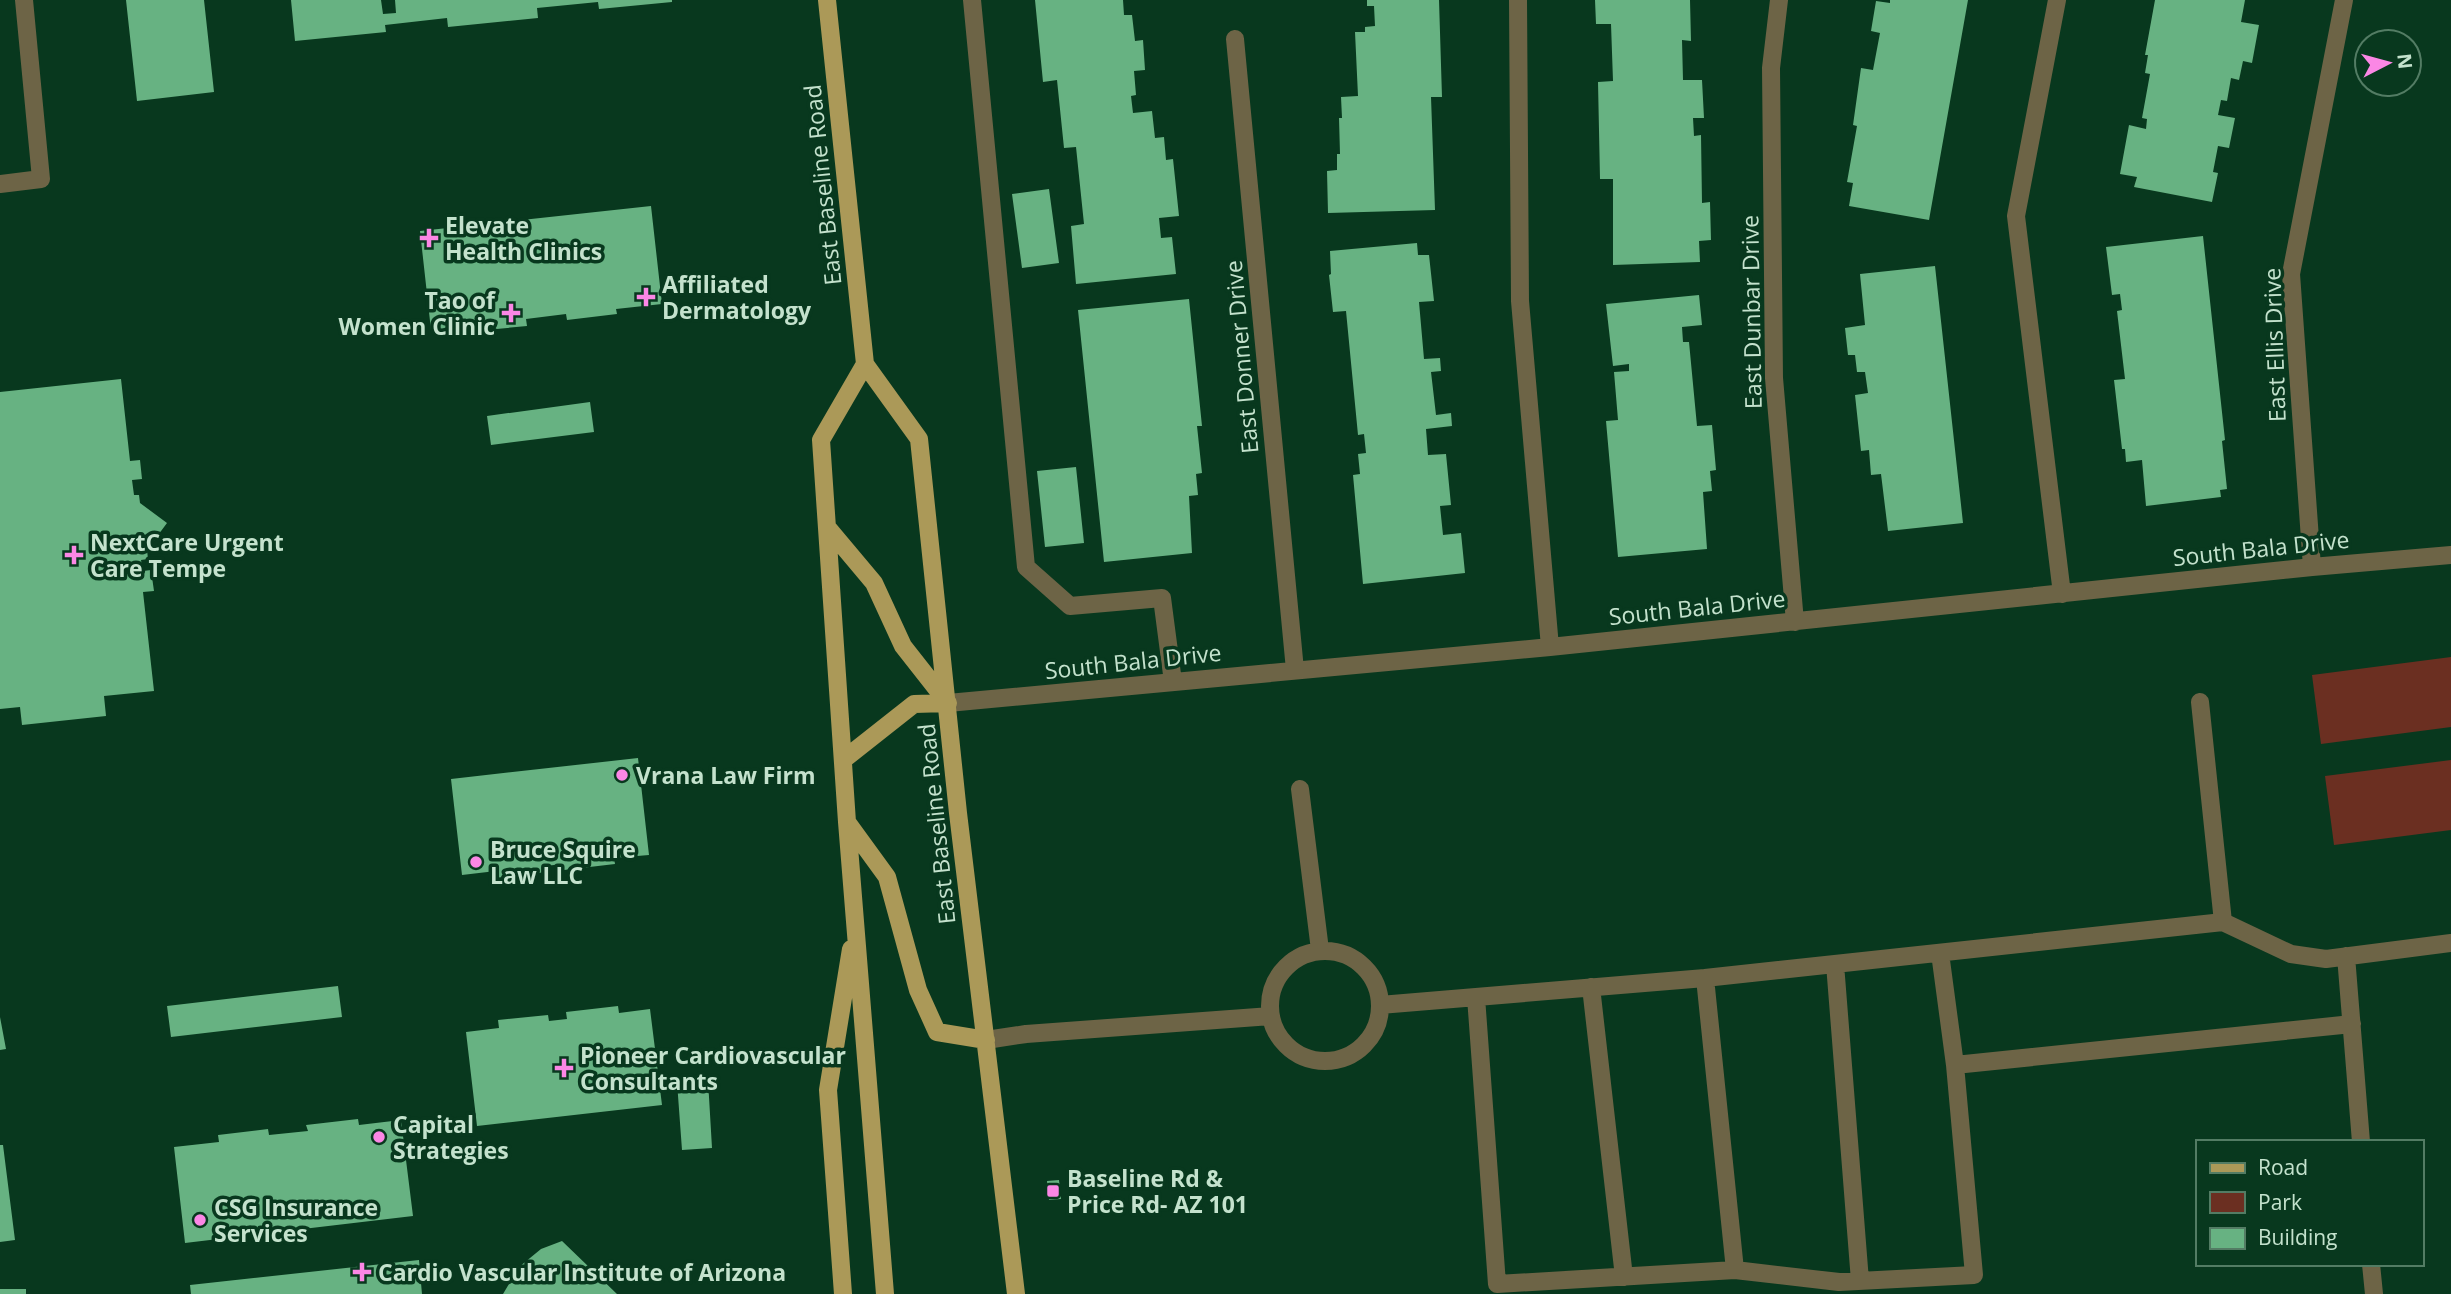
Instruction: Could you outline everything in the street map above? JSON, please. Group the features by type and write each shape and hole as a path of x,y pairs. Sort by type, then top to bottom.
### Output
{"main road":[{"name":"East Baseline Road","path":"827,0 865,364 919,439 1016,1294"},
{"path":"865,364 821,440 855,922 885,1294"},
{"path":"827,527 874,583 903,646 948,703"},
{"path":"843,760 914,704 948,703"},
{"path":"848,822 887,877 918,990 937,1032 986,1040"},
{"path":"843,1294 828,1090 855,922"}],"street":[{"path":"0,184 41,179 24,0"},
{"path":"972,0 1026,567 1069,606 1162,598 1173,682"},
{"path":"1518,0 1520,301 1550,647"},
{"name":"East Dunbar Drive","path":"1779,0 1772,68 1774,378 1795,622"},
{"path":"2057,0 2016,216 2062,594"},
{"name":"East Ellis Drive","path":"2312,567 2291,274 2344,0"},
{"name":"East Donner Drive","path":"1235,39 1295,670"},
{"name":"South Bala Drive","path":"948,703 1550,647 2312,567 2451,555"},
{"path":"2200,702 2223,922"},
{"path":"1300,789 1320,950"},
{"path":"1381,1005 1705,978 2223,922 2291,954 2326,959 2451,943"},
{"path":"1320,950 1339,952 1355,959 1369,971 1381,1005 1378,1023 1369,1039 1356,1052 1340,1059 1322,1061 1305,1057 1289,1048 1278,1034 1271,1016 1270,998 1276,980 1287,965 1302,955 1320,950"},
{"path":"1476,997 1497,1284 1735,1270 1839,1282 1974,1275 1955,1065 1940,953"},
{"path":"2346,956 2361,1140"},
{"path":"1835,964 1860,1281"},
{"path":"1705,978 1735,1270"},
{"path":"1591,987 1624,1276"},
{"path":"986,1040 1026,1034 1271,1016"},
{"path":"1955,1065 2352,1024"},
{"path":"2371,1266 2374,1294"}],"green space":[{"path":"2451,657 2451,727 2321,744 2312,675"},
{"path":"2451,760 2451,830 2334,845 2325,776"}],"building":[{"path":"126,0 204,0 214,92 137,101"},
{"path":"291,0 381,0 383,14 396,13 395,0 672,2 599,9 598,2 537,8 538,18 448,27 447,18 385,25 386,32 295,41"},
{"path":"1035,0 1123,0 1124,15 1132,15 1135,41 1143,40 1145,70 1134,71 1136,95 1131,96 1133,113 1152,111 1155,138 1164,137 1166,160 1173,159 1179,216 1159,218 1161,238 1172,237 1176,274 1076,284 1071,226 1084,224 1076,147 1064,148 1057,80 1043,82"},
{"path":"1367,0 1439,0 1442,97 1431,97 1435,210 1328,213 1327,171 1337,170 1337,154 1340,154 1339,118 1342,118 1341,97 1358,96 1355,32 1365,32 1365,27 1375,26 1374,6 1367,6"},
{"path":"1595,0 1690,0 1691,41 1682,40 1683,80 1702,80 1704,118 1693,118 1694,136 1701,135 1702,203 1710,202 1711,240 1699,241 1700,262 1613,265 1613,179 1600,179 1598,82 1613,81 1611,24 1596,24"},
{"path":"1890,0 1968,0 1929,220 1849,206 1853,183 1847,182 1857,126 1853,125 1861,68 1873,70 1880,33 1871,31 1876,1 1890,3"},
{"path":"2155,0 2245,0 2241,22 2259,25 2252,63 2243,61 2239,80 2231,78 2227,101 2221,100 2218,115 2235,118 2229,148 2218,146 2213,172 2218,173 2212,202 2134,187 2137,177 2120,174 2129,125 2146,129 2147,119 2142,118 2150,74 2145,73 2148,55 2145,55"},
{"path":"1049,189 1059,263 1022,268 1012,194"},
{"path":"651,206 662,304 616,309 617,314 567,320 566,314 526,319 527,326 475,331 475,325 431,330 420,231"},
{"path":"2203,236 2225,440 2222,441 2227,489 2220,490 2221,497 2146,506 2142,460 2126,462 2125,449 2122,449 2114,380 2125,379 2117,311 2122,310 2120,294 2112,295 2106,247"},
{"path":"1417,243 1418,255 1429,255 1434,301 1419,302 1424,359 1440,358 1441,371 1431,372 1436,415 1451,413 1452,426 1426,429 1428,455 1446,454 1451,505 1440,506 1443,535 1461,533 1465,573 1363,584 1353,475 1360,474 1358,454 1366,453 1364,434 1358,435 1346,311 1333,312 1329,275 1330,251"},
{"path":"1935,266 1963,523 1888,531 1881,474 1871,475 1869,450 1861,451 1855,395 1868,393 1865,372 1857,372 1855,355 1848,355 1845,328 1865,325 1860,274"},
{"path":"1699,295 1702,325 1682,327 1683,342 1689,342 1697,426 1712,425 1716,470 1710,471 1712,491 1703,492 1707,549 1618,557 1606,421 1618,420 1614,372 1629,371 1629,364 1613,366 1606,304"},
{"path":"1189,299 1202,426 1197,426 1202,473 1196,474 1198,495 1189,496 1192,553 1104,562 1078,310"},
{"name":"NextCare Urgent Care Tempe","path":"121,379 130,461 140,460 142,479 132,480 134,495 139,495 140,503 167,523 147,550 148,559 141,560 143,571 151,570 154,591 143,592 154,691 104,696 106,716 22,725 20,707 0,709 0,392"},
{"path":"590,402 594,432 491,445 487,416"},
{"path":"1076,467 1084,543 1045,547 1037,471"},
{"path":"638,758 649,855 614,858 615,864 564,870 563,864 545,866 546,872 497,878 496,871 462,875 451,779"},
{"path":"338,986 342,1017 171,1037 167,1006"},
{"name":"Pioneer Cardiovascular Consultants","path":"618,1006 619,1013 650,1009 662,1105 477,1126 466,1032 499,1028 498,1020 548,1015 549,1021 567,1019 566,1012"},
{"path":"0,1017 6,1049 0,1050"},
{"path":"708,1080 712,1148 682,1150 677,1082"},
{"path":"358,1119 359,1125 401,1120 413,1216 185,1243 174,1147 219,1142 218,1135 268,1129 269,1135 308,1131 306,1125"},
{"path":"0,1145 3,1145 15,1240 0,1242"},
{"path":"1059,1180 1061,1199 1049,1200 1047,1181"},
{"path":"562,1241 617,1294 503,1294 519,1267 541,1249"},
{"name":"Cardio Vascular Institute of Arizona","path":"419,1260 422,1294 191,1294 190,1285"},
{"path":"0,1289 26,1289 26,1294 0,1294"}],"place":[{"name":"Elevate Health Clinics","path":"429,238"},
{"name":"Affiliated Dermatology","path":"646,297"},
{"name":"Tao of Women Clinic","path":"511,313"},
{"name":"NextCare Urgent Care Tempe","path":"74,555"},
{"name":"Vrana Law Firm","path":"622,775"},
{"name":"Bruce Squire Law LLC","path":"476,862"},
{"name":"Pioneer Cardiovascular Consultants","path":"564,1068"},
{"name":"Capital Strategies","path":"379,1137"},
{"name":"Baseline Rd & Price Rd- AZ 101","path":"1053,1191"},
{"name":"CSG Insurance Services","path":"200,1220"},
{"name":"Cardio Vascular Institute of Arizona","path":"362,1272"}]}
